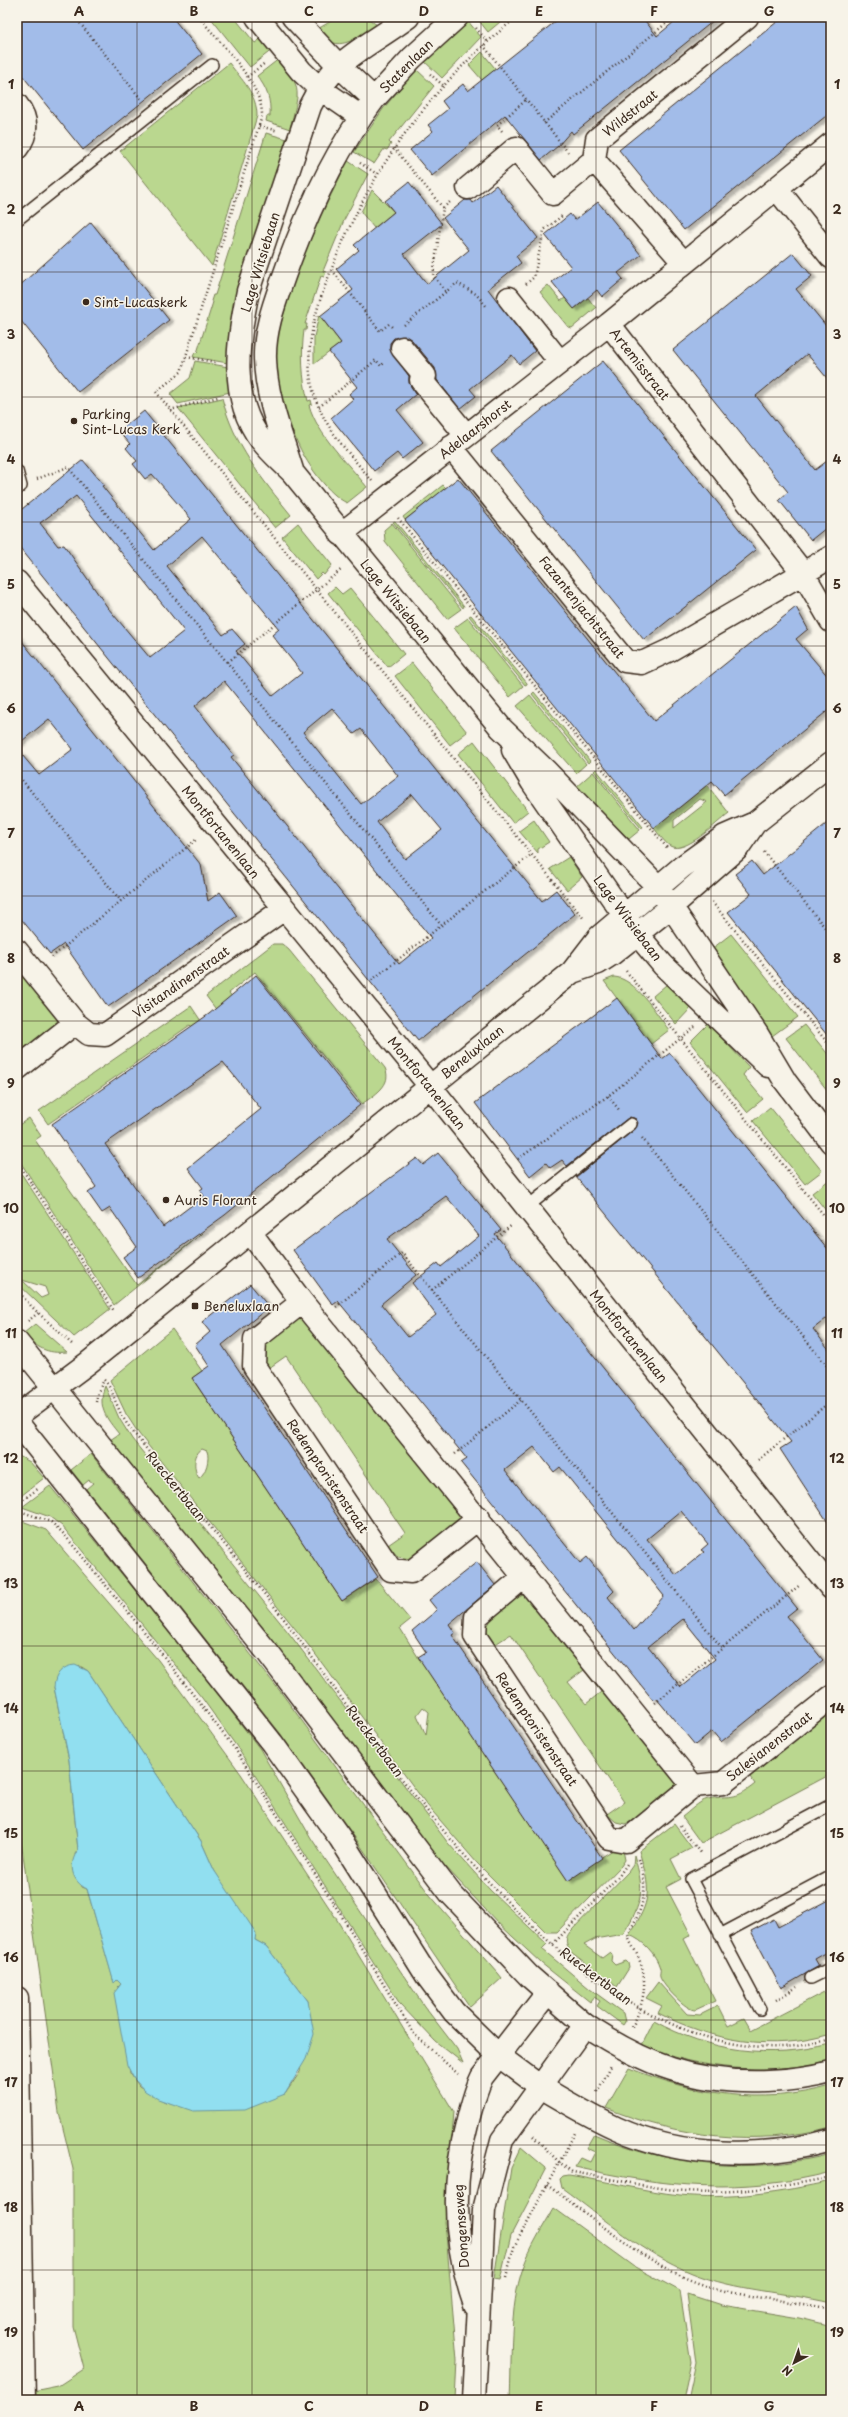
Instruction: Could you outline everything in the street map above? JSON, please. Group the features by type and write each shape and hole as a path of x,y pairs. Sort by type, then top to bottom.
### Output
{"street":[{"path":"257,17 301,71 318,88 361,117"},
{"path":"293,17 338,65 374,99"},
{"path":"318,88 338,65 408,17"},
{"name":"Statenlaan","path":"374,99 412,58 457,17"},
{"name":"Wildstraat","path":"588,165 598,139 747,17"},
{"name":"Lage Witsiebaan","path":"318,88 310,106 248,291 242,322 238,366 241,393 248,416 260,439 293,473 341,534 501,728 545,770 658,887 757,1034 785,1082 831,1142"},
{"name":"Lage Witsiebaan","path":"293,473 267,381 265,357 267,334 274,304 313,203 361,117 374,99"},
{"path":"17,105 25,114 25,138 17,148"},
{"name":"Artemisstraat","path":"831,144 609,324 803,573 831,621"},
{"path":"468,188 516,148 553,194 588,165 684,263"},
{"path":"777,189 831,257"},
{"path":"509,298 560,362"},
{"name":"Adelaarshorst","path":"341,534 609,324"},
{"name":"Fazantenjachtstraat","path":"399,340 425,376 421,380 458,441 625,661 642,663 670,650 831,557"},
{"name":"Montfortanenlaan","path":"17,582 430,1086 824,1579"},
{"name":"Lage Witsiebaan","path":"501,728 532,782 623,917 664,965 785,1082"},
{"name":"Beneluxlaan","path":"17,1416 88,1363 572,972 599,937 658,887 725,836 755,823 831,763"},
{"name":"Beneluxlaan","path":"572,972 598,963 672,906 737,849 755,823"},
{"name":"Visitandinenstraat","path":"17,952 75,1023 89,1034 105,1034 284,909"},
{"path":"17,1069 75,1023"},
{"path":"250,1232 302,1302 438,1468 693,1786 626,1841"},
{"name":"Redemptoristenstraat","path":"302,1302 254,1339 254,1366 391,1570 411,1572 478,1518"},
{"path":"17,1342 268,1653 451,1894 529,1976 585,2025 620,2048 656,2064 709,2079 790,2080 831,2072"},
{"path":"17,1422 272,1743 340,1838 427,1976 454,2012 499,2056 541,2087 585,2113 617,2129 685,2149 720,2152 773,2151 831,2140"},
{"name":"Redemptoristenstraat","path":"525,1576 476,1616 474,1636 608,1838 626,1841"},
{"name":"Salesianenstraat","path":"693,1786 723,1783 831,1697"},
{"name":"Dongenseweg","path":"479,2316 465,2276 460,2248 456,2195 459,2154 476,2089 499,2056 548,1992"},
{"path":"17,1998 19,2293 24,2400"},
{"name":"Dongenseweg","path":"474,2400 484,2210 502,2140 585,2025"}],"lane":[{"path":"17,220 212,65"},
{"path":"17,471 19,488"},
{"path":"528,1209 631,1124"},
{"path":"760,2009 691,1879 831,1805"},
{"path":"720,1934 831,1876"},
{"path":"811,1978 831,1968"}],"path":[{"path":"75,17 152,113"},
{"path":"544,122 674,17"},
{"path":"483,45 544,122 588,165"},
{"path":"516,148 497,124 526,100"},
{"path":"394,148 443,208 433,275 446,292"},
{"path":"319,407 376,360 381,366 399,340 446,292 457,283 476,294 491,312 534,277 544,230 568,212 553,194"},
{"path":"331,270 380,331 389,324 399,340"},
{"path":"186,357 238,366"},
{"path":"170,410 177,407 241,393"},
{"path":"19,488 68,467 442,925"},
{"path":"228,662 359,555"},
{"path":"17,774 121,901"},
{"path":"34,972 214,824"},
{"path":"354,994 532,854"},
{"path":"775,865 831,935"},
{"path":"499,1173 608,1096 682,1040 711,1012"},
{"path":"608,1096 831,1371"},
{"path":"17,1161 127,1331"},
{"path":"432,1290 528,1209"},
{"path":"318,1321 402,1253 722,1648"},
{"name":"Rueckertbaan","path":"17,1290 32,1307 65,1336 108,1385 118,1407 135,1434 280,1614 431,1816 465,1856 508,1901 553,1944 586,1972 641,2010 705,2038 748,2047 787,2048"},
{"path":"438,1468 521,1400"},
{"path":"741,1474 831,1401"},
{"path":"17,1510 51,1522 62,1532 209,1713 257,1782 414,2034 476,2089"},
{"path":"638,1717 722,1648 824,1579"},
{"path":"666,1808 696,1846 709,1869"},
{"path":"553,1944 625,1869 630,1854 626,1841"},
{"path":"505,2283 514,2247 641,2010 645,1984 644,1974 628,1934 640,1912 644,1897 645,1878 637,1856 626,1841"},
{"path":"760,2009 811,1978"},
{"path":"794,2046 831,2039"},
{"path":"516,2121 559,2162 572,2172 685,2191 719,2191 772,2187 831,2177"},
{"path":"547,2185 632,2246 689,2279 745,2295 831,2309"}],"green space":[{"path":"210,17 234,17 255,43 263,37 273,49 250,67"},
{"path":"338,17 366,17 377,25 349,42 337,44 329,41 316,30"},
{"path":"476,17 506,17 488,32"},
{"path":"467,20 481,37 442,78 424,61"},
{"path":"482,52 515,93 491,73 482,80 469,65"},
{"path":"280,58 293,78 297,92 297,99 290,129 266,121 267,116 270,116 269,99 266,90 257,76"},
{"path":"229,63 244,81 252,94 257,116 212,266 120,151"},
{"path":"416,69 434,86 389,142 391,144 387,150 384,149 374,164 354,152 383,109"},
{"path":"266,133 287,139 232,311 228,363 193,357 195,352 197,353 213,302 211,301 213,295 215,295"},
{"path":"348,161 368,174 345,218 323,271 326,272 324,277 321,276 305,324 307,324 306,330 304,330 302,357 306,392 308,401 311,400 312,404 309,405 313,416 326,438 367,487 347,503 333,493 319,478 307,461 290,427 278,386 276,347 281,322 301,262 323,211"},
{"path":"372,190 394,212 374,228 361,212"},
{"path":"548,285 561,301 565,298 574,309 588,298 596,308 572,328 568,327 540,292"},
{"path":"319,315 341,343 314,364 314,337"},
{"path":"195,361 228,367 230,392 178,404 170,394 190,378"},
{"path":"222,398 227,415 241,446 269,488 291,515 275,528 178,408"},
{"path":"443,485 446,488 405,520 403,517"},
{"path":"395,521 464,606 463,608 393,522"},
{"path":"298,523 332,565 324,575 322,573 316,579 282,537"},
{"path":"392,523 461,609 447,619 385,541 384,530"},
{"path":"335,587 342,594 350,588 404,654 388,667 328,593"},
{"path":"471,615 527,684 525,685 469,616"},
{"path":"468,618 523,686 510,697 454,628"},
{"path":"412,663 467,732 450,745 395,676"},
{"path":"534,692 590,761 588,763 532,694"},
{"path":"530,695 586,764 576,773 517,706"},
{"path":"474,741 528,811 513,823 458,754"},
{"path":"596,769 643,827 641,828 594,771"},
{"path":"593,772 640,830 629,839 576,787"},
{"path":"707,785 729,813 692,842 676,848 670,846 654,828","holes":["700,799 707,802 674,828 674,820"]},
{"path":"534,820 549,842 538,849 538,853 519,831"},
{"path":"569,857 582,877 567,890 550,869"},
{"path":"731,934 798,1017 772,1036 713,948"},
{"path":"273,944 282,944 289,950 385,1068 387,1074 386,1080 381,1089 362,1104 255,972 229,993 234,999 218,1012 206,996"},
{"path":"17,962 59,1018 56,1024 17,1056"},
{"path":"614,977 630,983 651,1006 669,1030 651,1044 604,981"},
{"path":"666,985 691,1008 676,1024 653,996"},
{"path":"191,1006 201,1021 192,1027 190,1025 48,1124 39,1111"},
{"path":"708,1024 749,1067 743,1075 763,1099 747,1112 690,1042"},
{"path":"804,1025 831,1058 831,1095 786,1038"},
{"path":"770,1107 822,1171 805,1184 753,1121"},
{"path":"29,1118 41,1136 35,1140 137,1285 203,1233 114,1305 17,1157 17,1123 19,1125"},
{"path":"17,1167 110,1309 74,1337 17,1283","holes":["22,1280 45,1287 48,1295 41,1298"]},
{"path":"829,1180 831,1182 831,1217 812,1193"},
{"path":"300,1317 462,1517 461,1520 410,1559 398,1557 388,1545 405,1533 286,1356 269,1368 265,1362 263,1346"},
{"path":"35,1324 67,1352 48,1351 33,1343 24,1333"},
{"path":"172,1329 202,1371 192,1378 342,1601 376,1579 410,1620 400,1628 418,1657 600,1858 613,1850 623,1850 625,1860 621,1866 557,1932 546,1932 477,1863 427,1805 313,1651 139,1434 126,1414 110,1380","holes":["202,1449 207,1451 208,1462 204,1473 199,1478 197,1475 195,1462 199,1451","423,1707 429,1712 426,1735 417,1715"]},
{"path":"105,1386 119,1418 132,1439 288,1632 448,1843 490,1890 547,1944 542,1949 590,1989 623,2013 625,2022 623,2025 597,2006 600,2001 594,1997 590,2002 541,1963 498,1923 431,1851 297,1673 110,1440 119,1434 110,1423 102,1406"},
{"path":"91,1454 280,1691 429,1894 502,1978 470,2007 356,1839 280,1733 86,1489 93,1483 89,1480 83,1485 71,1470"},
{"path":"17,1455 30,1462 44,1478 17,1499"},
{"path":"50,1486 187,1654 260,1749 311,1838 424,2006 457,2049 463,2063 435,2041 400,2004 237,1747 202,1698 62,1526 50,1517 22,1507"},
{"path":"17,1519 46,1530 158,1660 241,1774 334,1915 454,2112 445,2222 457,2360 455,2400 34,2400 33,2391 58,2386 84,2369 73,2326 73,2169 59,2112 17,1812","holes":["80,1666 88,1671 201,1841 214,1870 255,1940 266,1946 308,2001 300,2072 285,2094 173,2103 165,2102 139,2086 130,2073 118,1987 121,1984 117,1980 114,1982 87,1889 82,1887 75,1854 78,1850 69,1760 54,1687"]},
{"path":"525,1595 677,1783 674,1788 634,1820 625,1824 616,1822 607,1814 624,1802 511,1634 494,1645 489,1637 487,1628 492,1619 509,1603","holes":["584,1670 601,1692 586,1704 568,1682"]},
{"path":"831,1711 831,1774 701,1843 682,1817 705,1800 737,1795 748,1790 755,1784 750,1777"},
{"path":"674,1824 692,1848 671,1859 681,1879 666,1887 691,1935 684,1939 715,2001 695,2010 686,2006 670,1991 660,1977 660,1968 652,1953 639,1940 629,1935 642,1913 647,1894 646,1876 639,1851"},
{"path":"634,1855 638,1867 641,1887 638,1904 630,1923 623,1934 595,1939 584,1945 602,1958 610,1952 612,1954 611,1961 615,1965 626,1961 628,1963 629,1968 617,1987 571,1952 567,1944 567,1937 570,1932 628,1872 633,1865"},
{"path":"658,1982 687,2014 700,2015 718,2006 728,2026 744,2018 751,2030 824,1992 826,1994 831,1992 831,2034 809,2039 764,2043 721,2037 700,2031 658,2013 662,2006 646,1998"},
{"path":"654,2021 675,2032 697,2040 740,2050 785,2051 808,2049 831,2044 831,2061 783,2068 759,2069 711,2065 688,2060 664,2054 642,2045"},
{"path":"629,2068 678,2085 728,2094 754,2096 779,2095 805,2092 831,2086 831,2127 774,2137 717,2136 661,2126 633,2118 606,2108"},
{"path":"594,2134 652,2154 711,2164 741,2166 771,2164 801,2161 831,2154 831,2172 767,2184 703,2186 639,2179 575,2167 581,2158 590,2162 595,2152 586,2148"},
{"path":"521,2147 546,2168 511,2235 500,2280 494,2279 511,2168"},
{"path":"569,2175 652,2191 699,2196 737,2196 775,2192 831,2181 831,2303 726,2284 692,2273 674,2265 624,2235 562,2188 560,2179 563,2176"},
{"path":"554,2208 635,2267 680,2291 691,2363 683,2400 510,2400 512,2333 515,2299 529,2252"},
{"path":"687,2294 721,2305 799,2318 831,2326 831,2400 688,2400 696,2363"}],"water":[{"path":"75,1665 88,1671 201,1841 214,1870 256,1933 255,1940 266,1946 308,2001 314,2034 306,2059 285,2094 245,2110 193,2111 158,2099 145,2091 134,2079 127,2065 114,1993 121,1984 117,1980 114,1983 87,1889 77,1882 74,1877 72,1866 78,1850 69,1760 54,1687 56,1678 60,1672 66,1667"}],"building":[{"path":"17,17 172,17 202,54 83,150 17,69"},
{"path":"561,17 642,17 657,36 680,17 718,17 573,134 571,131 558,146 541,160 505,115 432,176 410,150 433,131 428,125 448,109 442,101 463,84 468,91"},
{"path":"783,17 831,17 831,112 684,230 619,150"},
{"path":"409,182 442,224 404,254 427,284 469,250 443,218 465,200 471,200 473,203 496,185 538,238 516,256 521,263 488,289 535,351 519,364 512,355 470,389 476,396 460,409 437,380 435,368 412,340 406,336 394,338 390,343 390,350 409,376 409,383 416,394 397,410 423,442 402,459 397,453 374,471 331,418 353,399 349,394 357,387 329,352 341,343 320,316 353,290 336,269 359,250 354,245 394,212 385,201"},
{"path":"598,202 641,255 618,273 623,279 602,297 597,290 574,309 552,282 571,267 545,235 570,214 575,220"},
{"name":"Sint-Lucaskerk","path":"91,222 169,320 78,392 17,316 17,288"},
{"path":"793,253 812,276 796,289 831,332 831,383 807,354 756,396 815,470 831,458 831,524 811,540 779,500 788,492 673,350"},
{"path":"603,361 756,550 644,640 491,451"},
{"path":"144,411 542,901 556,890 575,914 418,1041 17,544 17,513 83,460 154,550 191,519 152,474 145,479 133,464 137,461 126,448 130,444 119,431","holes":["76,496 184,631 150,658 108,608 64,545 58,546 40,523","202,536 279,629 272,635 302,673 273,696 236,651 245,644 232,629 223,635 167,566","224,681 431,938 399,964 231,757 234,755 195,706","332,708 354,734 361,729 398,776 361,804 303,732","412,794 442,830 405,859 377,822"]},
{"path":"458,478 654,721 796,607 808,629 796,639 831,680 831,708 724,795 712,781 654,828 405,520"},
{"path":"17,635 201,865 208,901 220,892 237,916 108,1007 64,944 50,954 17,914 17,749 39,775 73,749 49,719 17,745"},
{"path":"831,820 831,1040 728,912 751,894 735,874 752,861 763,875"},
{"name":"Auris Florant","path":"256,975 360,1105 225,1215 138,1278 123,1257 137,1247 110,1208 102,1213 88,1193 96,1187 52,1124 209,1014","holes":["223,1062 261,1109 188,1168 203,1188 200,1190 204,1196 163,1227 105,1144"]},
{"path":"617,998 662,1059 670,1053 831,1253 831,1315 813,1329 831,1352 831,1527 780,1449 791,1442 576,1177 635,1129 638,1123 636,1119 630,1117 627,1119 567,1166 562,1160 550,1168 546,1163 530,1176 475,1103"},
{"path":"438,1153 501,1230 495,1234 797,1608 787,1616 823,1660 721,1742 712,1731 695,1745 656,1698 653,1700 461,1463 467,1459 338,1301 333,1305 293,1250 417,1158 423,1165","holes":["446,1196 479,1236 441,1267 438,1263 412,1283 436,1315 408,1337 381,1304 416,1275 387,1239","534,1447 554,1472 560,1467 664,1596 634,1630 608,1597 614,1591 587,1557 580,1563 505,1470","681,1511 708,1544 701,1550 704,1552 676,1575 647,1539","683,1619 715,1659 681,1687 648,1647"]},
{"path":"250,1284 269,1307 222,1345 378,1577 342,1601 192,1378 209,1366 195,1345 210,1332 202,1322"},
{"path":"477,1562 495,1585 449,1624 455,1633 452,1635 602,1858 568,1881 418,1657 426,1652 412,1631 437,1610 429,1600"},
{"path":"831,1899 831,1950 815,1959 819,1966 781,1988 751,1931 774,1919 778,1927"}],"place":[{"name":"Sint-Lucaskerk","path":"86,302"},
{"name":"Parking Sint-Lucas Kerk","path":"74,421"},
{"name":"Auris Florant","path":"166,1200"},
{"name":"Beneluxlaan","path":"195,1306"}]}
